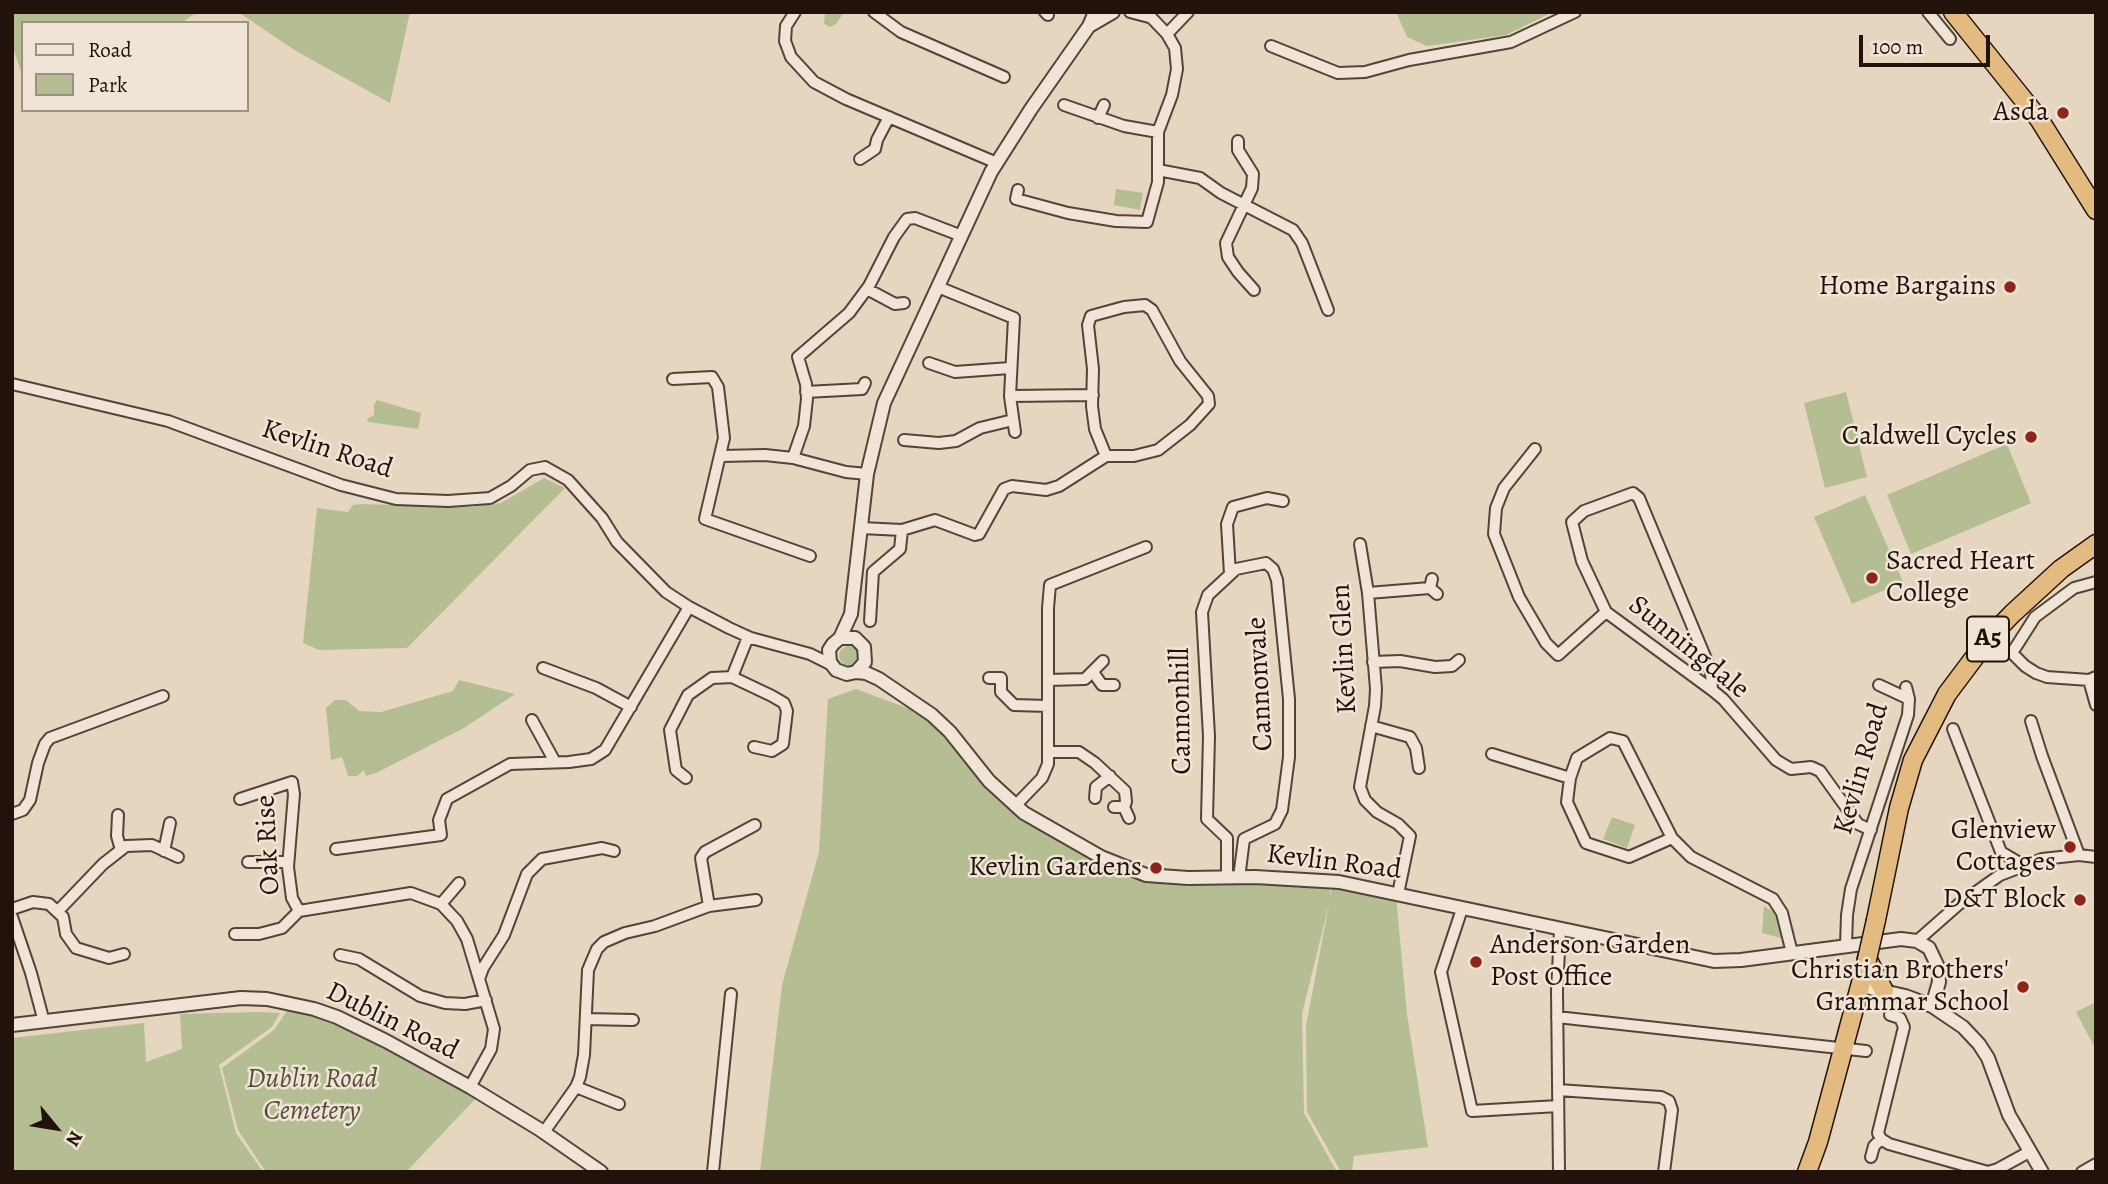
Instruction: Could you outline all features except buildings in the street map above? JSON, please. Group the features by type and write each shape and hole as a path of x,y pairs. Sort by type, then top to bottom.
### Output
{"highway":[{"path":"1954,12 2039,119 2096,210"},
{"name":"A5","path":"1807,1172 1867,971 1895,822 1927,728 1947,694 1989,638 2061,569 2096,544"},
{"path":"1854,1012 1883,991 1867,971"}],"street":[{"path":"795,12 786,26 785,41 791,57 814,82 997,163"},
{"path":"874,12 901,32 1004,77"},
{"path":"840,638 851,614 867,474 884,403 997,163 1031,108 1089,26 1095,12"},
{"path":"1089,26 1114,12"},
{"path":"1018,190 1016,199 1068,213 1147,222 1158,182 1158,132 1172,95 1177,69 1175,48 1167,34 1147,15 1130,12"},
{"path":"1167,34 1188,12"},
{"path":"1271,46 1338,73 1365,72 1409,60 1511,42 1575,12"},
{"path":"1928,12 1950,39"},
{"path":"1064,105 1124,126 1158,132"},
{"path":"1098,118 1104,105"},
{"path":"860,159 875,149 889,117"},
{"path":"1238,141 1238,150 1253,174 1252,188 1226,243 1228,257 1254,290"},
{"path":"1158,170 1200,178 1293,230 1302,243 1328,310"},
{"path":"793,458 804,426 806,392 798,357 849,313 867,289 906,219 915,218 962,236"},
{"path":"904,440 939,443 956,441 980,428 1014,426 1010,368 1014,318 938,287"},
{"path":"867,289 895,304 904,303"},
{"path":"861,528 902,530 935,520 975,535 979,534 1004,489 1012,486 1046,490 1059,486 1106,456 1134,456 1158,450 1190,425 1209,404 1208,396 1180,361 1152,310 1144,305 1124,306 1091,316 1088,325 1095,429 1106,456"},
{"path":"929,363 955,372 1010,368"},
{"path":"673,379 712,377 718,387 724,438 722,456 705,519 810,556"},
{"path":"806,392 862,389 865,383"},
{"name":"Kevlin Road","path":"12,384 168,421 341,485 397,499 448,501 490,498 511,486 530,470 545,467 568,480 590,503 617,542 666,592 748,637 810,654 832,666"},
{"path":"1010,396 1093,395"},
{"path":"1535,449 1504,488 1496,508 1494,534 1519,597 1546,643 1558,655 1606,612"},
{"path":"722,456 765,454 867,474"},
{"name":"Sunningdale","path":"1712,691 1711,671 1639,498 1633,493 1584,511 1572,522 1582,561 1606,612 1712,691 1723,699 1776,760 1791,769 1811,767 1820,771 1858,824 1871,830"},
{"path":"1230,574 1227,524 1233,508 1267,498 1283,501"},
{"path":"870,621 873,572 900,549 902,530"},
{"name":"Kevlin Glen","path":"1360,544 1368,593 1376,689 1360,788 1371,806 1398,824 1410,836 1398,894"},
{"path":"1015,806 1042,778 1048,764 1050,585 1146,547"},
{"name":"Cannonhill","path":"1233,878 1227,838 1207,819 1209,736 1202,612 1208,596 1230,574 1236,569 1257,564"},
{"name":"Cannonvale","path":"1233,878 1244,839 1275,824 1282,810 1289,757 1289,699 1277,580 1271,565 1257,564"},
{"path":"2096,582 2074,588 2039,620 2012,653 2036,673 2047,677 2092,679 2096,705"},
{"path":"1368,593 1433,587"},
{"path":"336,849 441,835 439,820 447,799 510,764 591,759 605,750 689,607"},
{"path":"851,614 858,640"},
{"path":"851,636 864,647 866,657 862,668 856,672 841,673 832,666 829,650 840,638 851,636"},
{"path":"732,677 748,637"},
{"name":"Kevlin Road","path":"810,654 829,650"},
{"name":"Kevlin Road","path":"866,657 879,679"},
{"path":"1048,680 1085,679 1103,661"},
{"path":"1373,662 1400,661 1434,667 1455,667"},
{"path":"543,668 596,688 631,707"},
{"name":"Kevlin Road","path":"856,672 879,679 932,715 950,732 989,781 1015,806 1041,824 1121,867 1146,875 1328,881 1714,961 1741,960 1901,939 1917,941"},
{"path":"1093,672 1102,685 1114,685"},
{"path":"686,778 676,770 670,730 688,695 712,678 732,677 784,703 788,711 783,744 772,751 754,747"},
{"path":"989,678 1001,678 1001,692 1014,705 1048,706"},
{"name":"Kevlin Road","path":"1846,945 1847,915 1852,889 1908,715 1907,693 1879,685"},
{"path":"12,814 23,810 30,800 38,763 50,738 163,696"},
{"path":"532,720 555,762"},
{"path":"2031,721 2079,855"},
{"path":"1371,726 1410,737 1416,748 1421,770"},
{"path":"1953,729 2001,852 2023,865"},
{"path":"1672,838 1629,857 1586,843 1567,802 1570,778 1577,758 1610,738 1623,741 1672,838 1691,857 1773,899 1782,913 1792,953"},
{"path":"1049,751 1079,752 1110,776 1125,791 1126,802 1122,811"},
{"path":"1492,754 1570,778"},
{"path":"1095,798 1096,787 1110,776"},
{"name":"Oak Rise","path":"240,799 292,782 294,794 289,862 292,898 299,911"},
{"path":"118,815 117,836 121,850"},
{"path":"164,851 170,823"},
{"path":"709,906 701,858 705,852 755,825"},
{"path":"58,911 103,864 126,846 152,845 177,856"},
{"path":"479,979 504,935 527,874 542,859 602,848 614,851"},
{"path":"1932,1006 1939,982 1938,967 1929,948 1917,941 1930,928 1979,889 2000,875 2023,865 2042,859 2079,855 2096,857"},
{"path":"248,862 289,862"},
{"path":"441,904 459,883"},
{"path":"235,934 259,934 282,928 299,911 411,893 441,904 457,922 467,939 494,1029 491,1049 470,1087"},
{"path":"544,1132 576,1087 584,1055 588,970 597,950 604,943 625,933 685,916 709,906 756,901"},
{"path":"12,909 33,902 49,904 62,917 66,934 76,948 109,958 124,954"},
{"path":"1462,909 1441,972 1472,1111 1558,1106"},
{"path":"12,917 32,973 44,1022"},
{"path":"1559,1172 1560,930"},
{"path":"340,956 359,959 420,996 455,1004 485,1000"},
{"path":"1883,991 1932,1006 1949,1016 1979,1044 1988,1058 2008,1115 2042,1172"},
{"path":"713,1172 731,994"},
{"name":"Dublin Road","path":"12,1025 241,998 267,999 314,1009 337,1017 470,1087 544,1132 601,1172"},
{"path":"1889,1015 1900,1018 1904,1027 1878,1133 1881,1139 1902,1148 1988,1172 2029,1152"},
{"path":"1558,1017 1866,1051"},
{"path":"586,1019 633,1020"},
{"path":"576,1087 619,1104"},
{"path":"1558,1090 1661,1097 1669,1101 1672,1110 1664,1172"},
{"path":"1871,1157 1874,1146 1881,1139"},
{"path":"2082,1172 2096,1164"}],"green space":[{"path":"12,12 208,12 193,15 184,21 21,21 21,72 12,45"},
{"path":"238,12 410,12 390,103 296,51"},
{"path":"825,12 844,12 836,24 830,27 824,24"},
{"path":"1396,12 1553,12 1506,35 1427,46 1407,37"},
{"path":"1116,189 1143,193 1140,210 1114,205"},
{"path":"1846,392 1867,477 1825,488 1804,403"},
{"path":"377,400 421,413 418,429 368,422 367,419 374,415"},
{"path":"2007,444 2031,503 1911,554 1887,495"},
{"path":"544,478 565,488 407,648 319,650 303,643 317,508 348,512 353,505 360,504 471,507 501,503"},
{"path":"1865,495 1903,582 1852,604 1814,517"},
{"path":"849,646 856,649 859,656 856,663 849,666 842,663 839,656 842,649"},
{"path":"459,680 515,694 464,728 376,773 366,776 364,770 357,776 348,776 342,757 331,760 326,708 335,700 346,700 359,711 381,712 453,691"},
{"path":"856,689 910,709 928,719 986,782 1119,870 1141,880 1165,884 1228,882 1330,885 1330,896 1333,884 1396,897 1407,1014 1428,1147 1354,1156 1352,1172 1341,1172 1307,1112 1306,1026 1329,904 1302,1014 1304,1113 1337,1172 760,1172 782,985 819,852 828,699"},
{"path":"1612,817 1635,825 1627,848 1603,839"},
{"path":"1764,906 1775,913 1781,938 1762,933"},
{"path":"2096,1002 2096,1050 2076,1012"},
{"name":"Dublin Road Cemetery","path":"289,1008 335,1022 479,1095 406,1172 266,1172 238,1130 222,1068 274,1030"},
{"path":"280,1013 272,1027 219,1065 236,1133 263,1172 12,1172 12,1038 144,1023 146,1062 182,1049 180,1014"}],"place":[{"name":"Asda","path":"2063,113"},
{"name":"Home Bargains","path":"2010,287"},
{"name":"Caldwell Cycles","path":"2031,437"},
{"name":"Sacred Heart College","path":"1872,578"},
{"name":"Glenview Cottages","path":"2070,847"},
{"name":"Kevlin Gardens","path":"1156,868"},
{"name":"D&T Block","path":"2080,900"},
{"name":"Anderson Garden Post Office","path":"1476,962"},
{"name":"Christian Brothers' Grammar School","path":"2023,987"}]}
